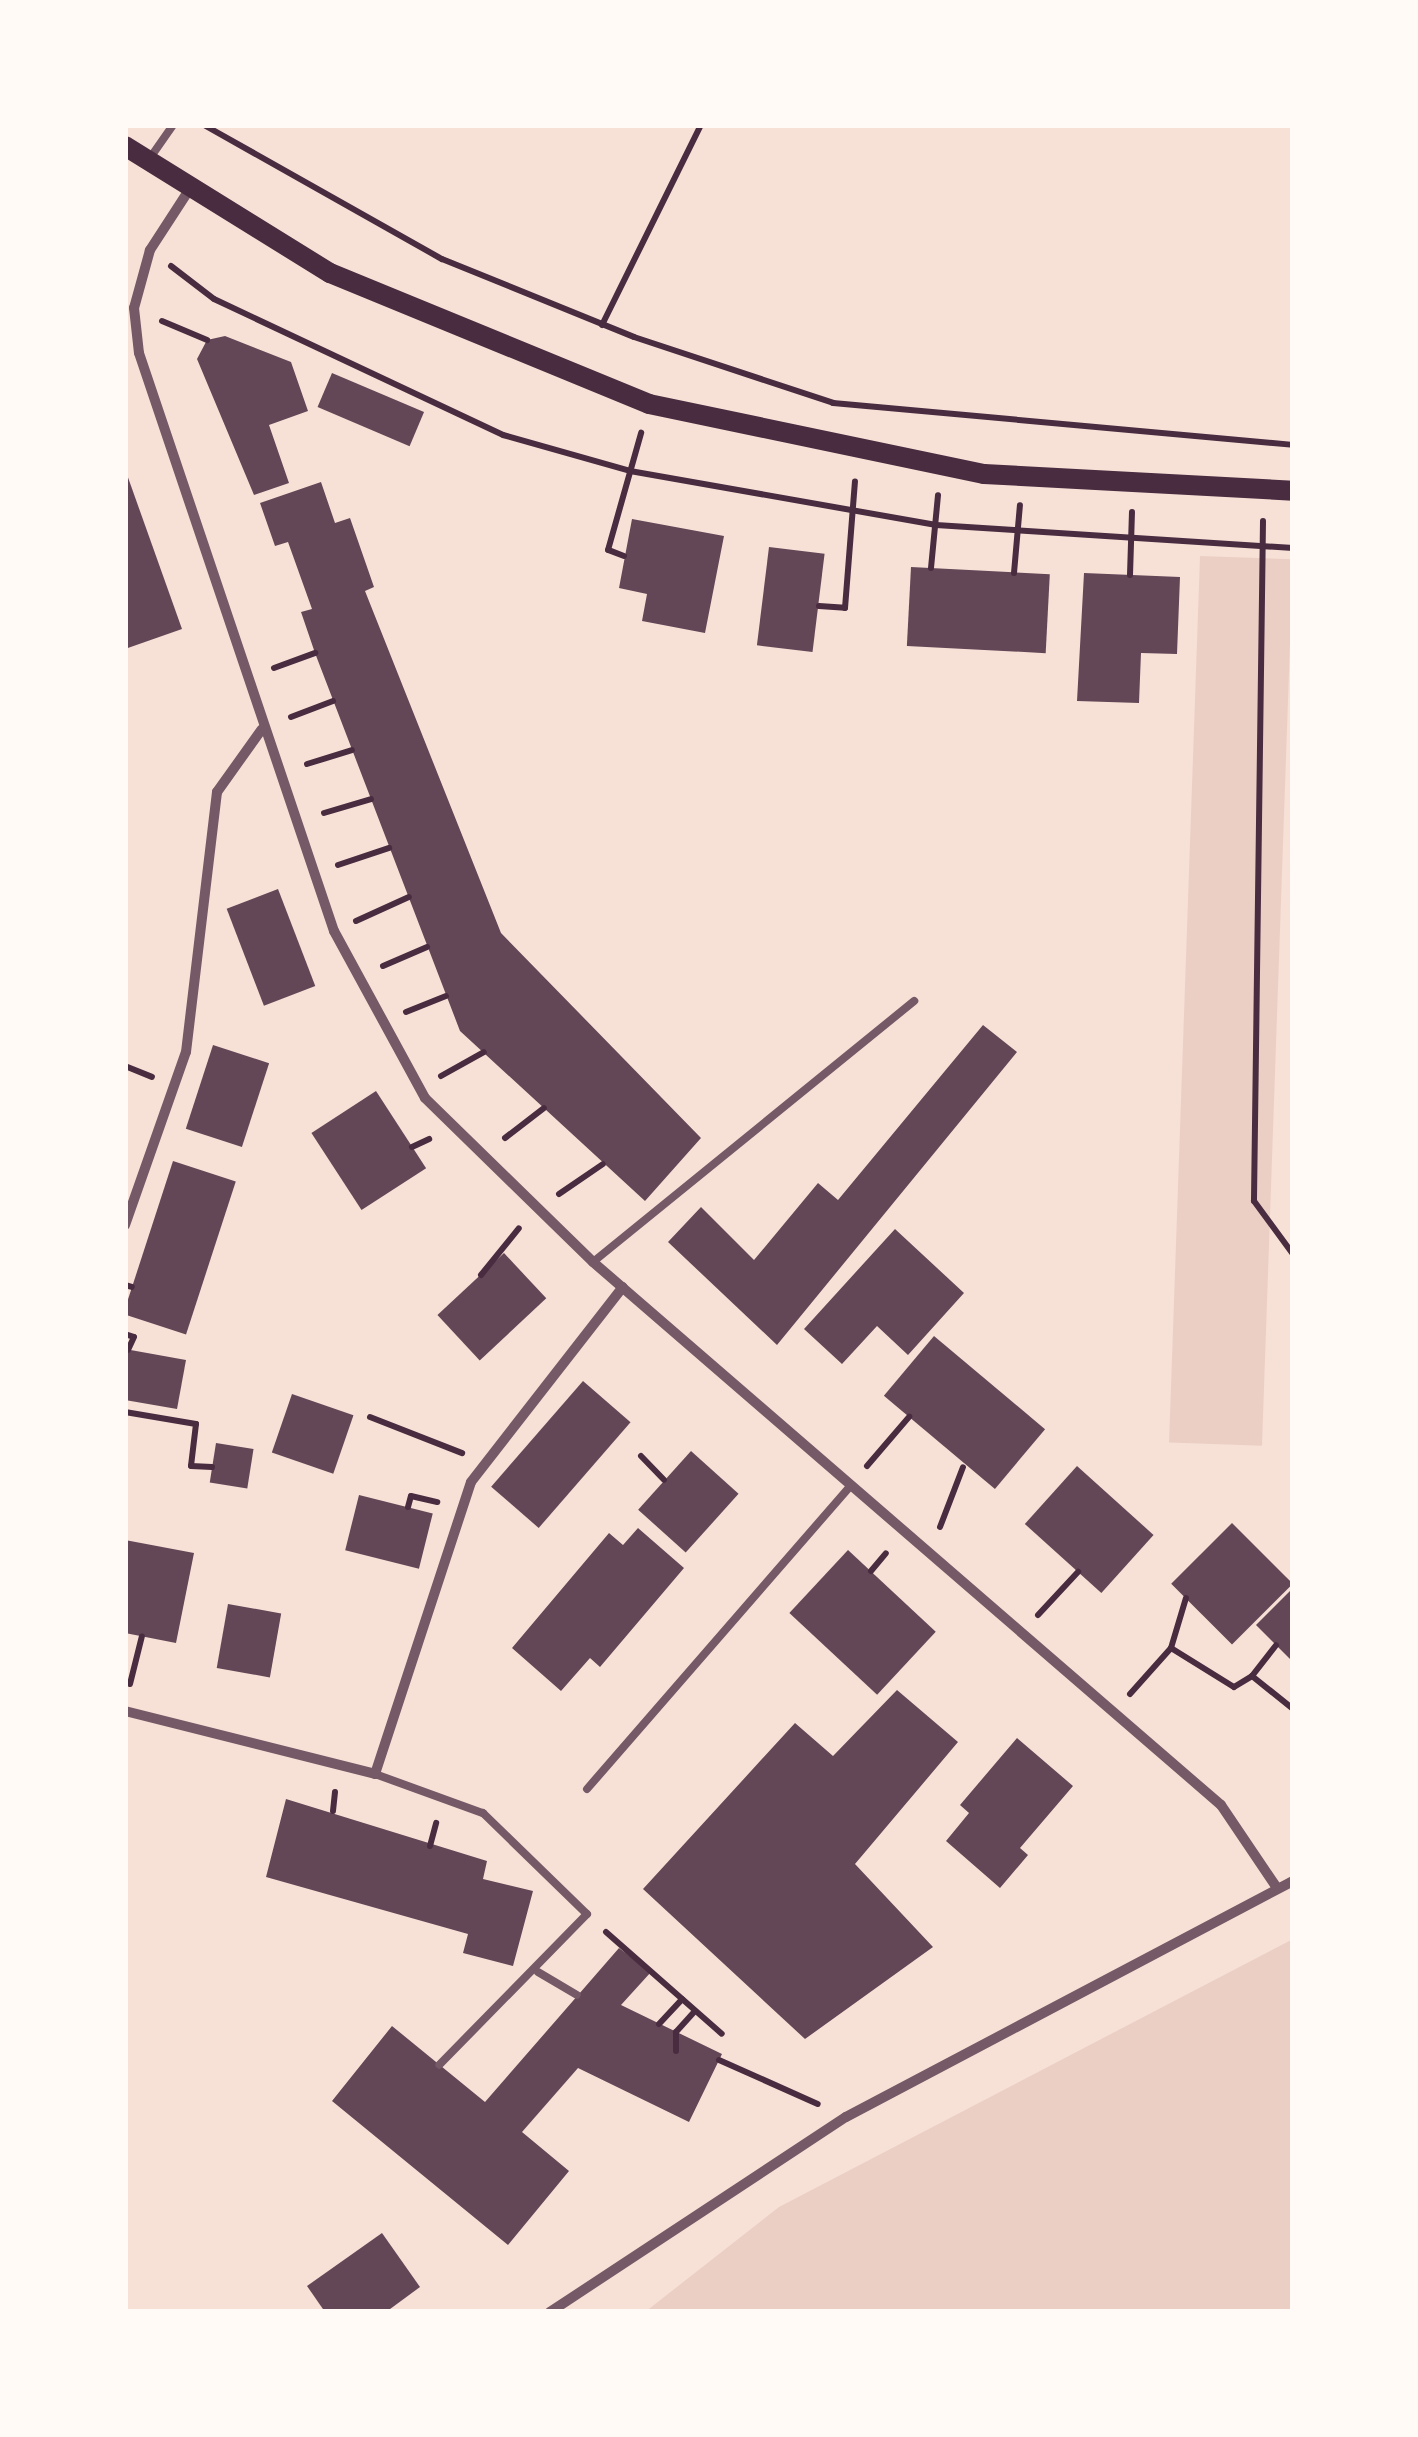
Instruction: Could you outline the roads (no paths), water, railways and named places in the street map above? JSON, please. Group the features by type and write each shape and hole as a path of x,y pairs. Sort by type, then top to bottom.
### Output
{"main road":[{"path":"125,146 189,190 425,320 649,404 858,454 1021,478 1293,491"}],"street":[{"path":"189,190 150,250 134,308 154,407 334,931 354,979 420,1088 481,1157 593,1262 1221,1805 1277,1888"},
{"path":"125,1225 186,1052 216,792 262,729"},
{"path":"125,1708 375,1774 459,1508 482,1461 623,1288"},
{"path":"550,2312 846,2116 1293,1881"}],"lane":[{"path":"147,161 174,125"},
{"path":"593,1262 914,1001"},
{"path":"587,1789 851,1485"},
{"path":"375,1774 483,1813 587,1914 538,1972 439,2065"},
{"path":"538,1972 577,1995"}]}
